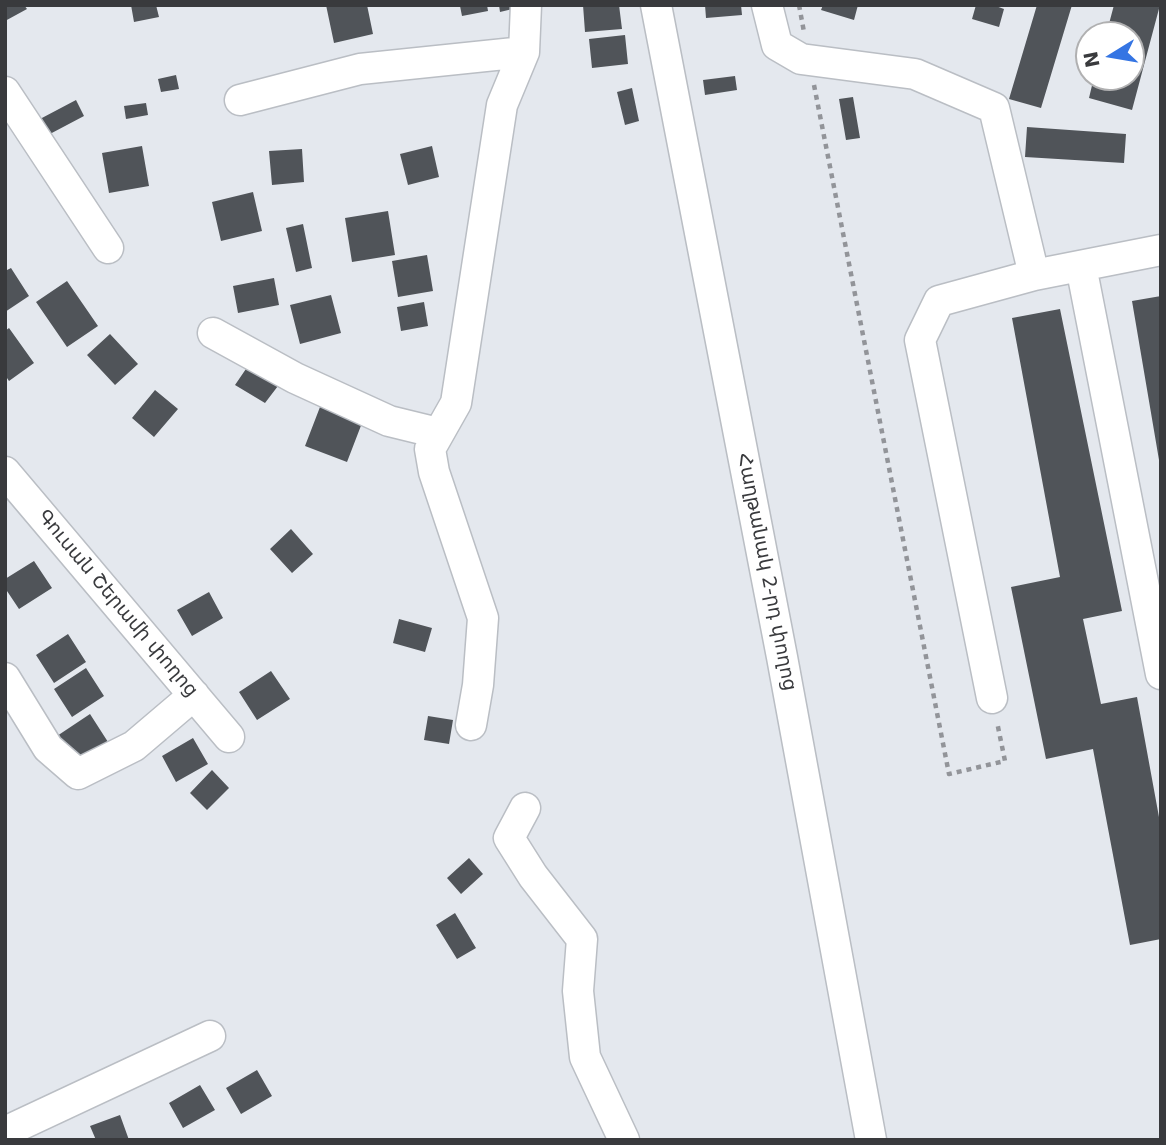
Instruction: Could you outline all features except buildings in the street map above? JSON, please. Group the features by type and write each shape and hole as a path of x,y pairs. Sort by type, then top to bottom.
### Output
{"street":[{"path":"471,725 478,685 483,618 433,472 430,449 456,403 502,105 524,52 526,5"},
{"name":"Հաղթանակ 2-րդ փողոց","path":"656,5 872,1140"},
{"path":"767,5 777,45 801,59 915,74 994,108 1034,275"},
{"path":"240,100 360,69 524,52"},
{"path":"5,92 108,248"},
{"path":"992,698 920,340 939,301 1034,275 1161,250"},
{"path":"1081,266 1161,674"},
{"path":"212,333 295,378 388,421 438,433"},
{"name":"Գուսան Շերամի փողոց","path":"5,472 229,737"},
{"path":"5,678 48,748 78,774 134,746 194,695"},
{"path":"525,808 509,838 533,876 582,939 578,991 584,1057 624,1140"},
{"path":"5,1132 210,1036"}],"path":[{"path":"799,5 949,774 1005,761 992,698"}]}
